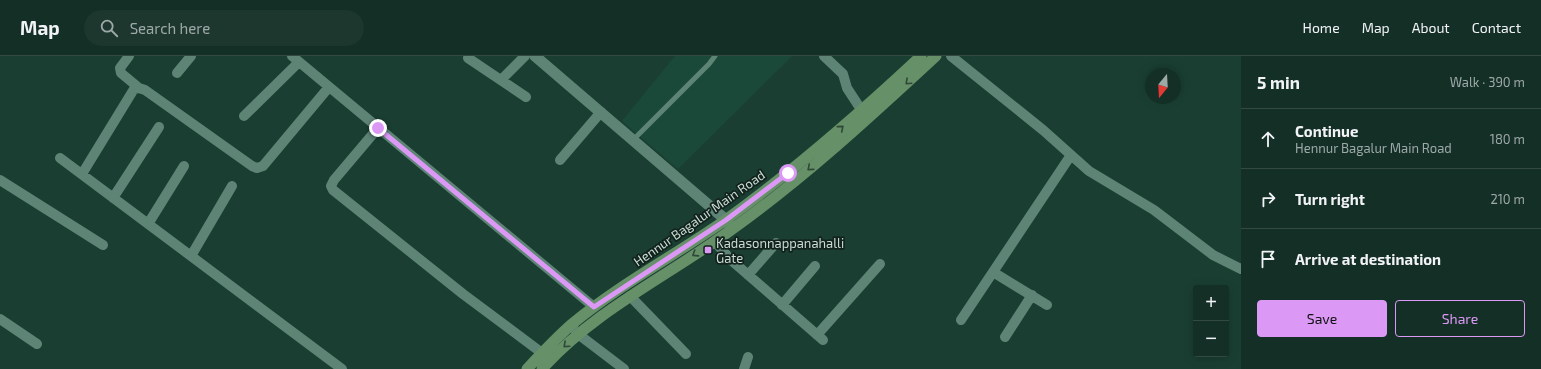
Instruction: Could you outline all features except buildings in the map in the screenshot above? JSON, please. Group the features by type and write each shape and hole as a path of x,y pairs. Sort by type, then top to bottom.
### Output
{"main road":[{"name":"Hennur Bagalur Main Road","path":"542,369 594,307 726,220 788,173 862,111 921,56"},
{"name":"Hennur Bagalur Main Road","path":"528,369 542,353 575,329 715,242 791,185 868,119 936,56"}],"street":[{"path":"128,56 120,68 121,73 139,88 145,90 252,166 257,168 263,166 329,87"},
{"path":"177,73 191,56"},
{"path":"501,80 525,56"},
{"path":"535,56 726,220 733,229"},
{"path":"824,56 843,74 847,88 862,111"},
{"path":"951,56 1043,130 1089,171 1154,210 1213,255 1241,269"},
{"path":"468,58 526,97"},
{"path":"244,116 295,59 594,307"},
{"path":"82,174 134,90 139,88"},
{"path":"560,160 601,112"},
{"path":"113,198 159,127"},
{"path":"378,128 334,180 331,186 333,190 463,294 542,353"},
{"path":"961,320 1071,155"},
{"path":"60,158 342,369"},
{"path":"148,224 184,166"},
{"path":"0,180 104,246"},
{"path":"191,256 232,186"},
{"path":"715,242 731,260 820,337 880,264"},
{"path":"748,275 776,243"},
{"path":"782,305 815,266"},
{"path":"993,272 1047,305"},
{"path":"1005,337 1032,295"},
{"path":"630,296 686,354"},
{"path":"0,319 38,344"},
{"path":"575,329 624,369"},
{"path":"744,369 748,357"}],"lane":[{"path":"633,140 709,64 714,56"}],"shaded area":[{"path":"675,56 792,56 678,169 622,121"}],"place":[{"name":"Kadasonnappanahalli Gate","path":"708,250"}],"route":[{"path":"378,128 594,307 666,258 726,220 788,173"}]}
